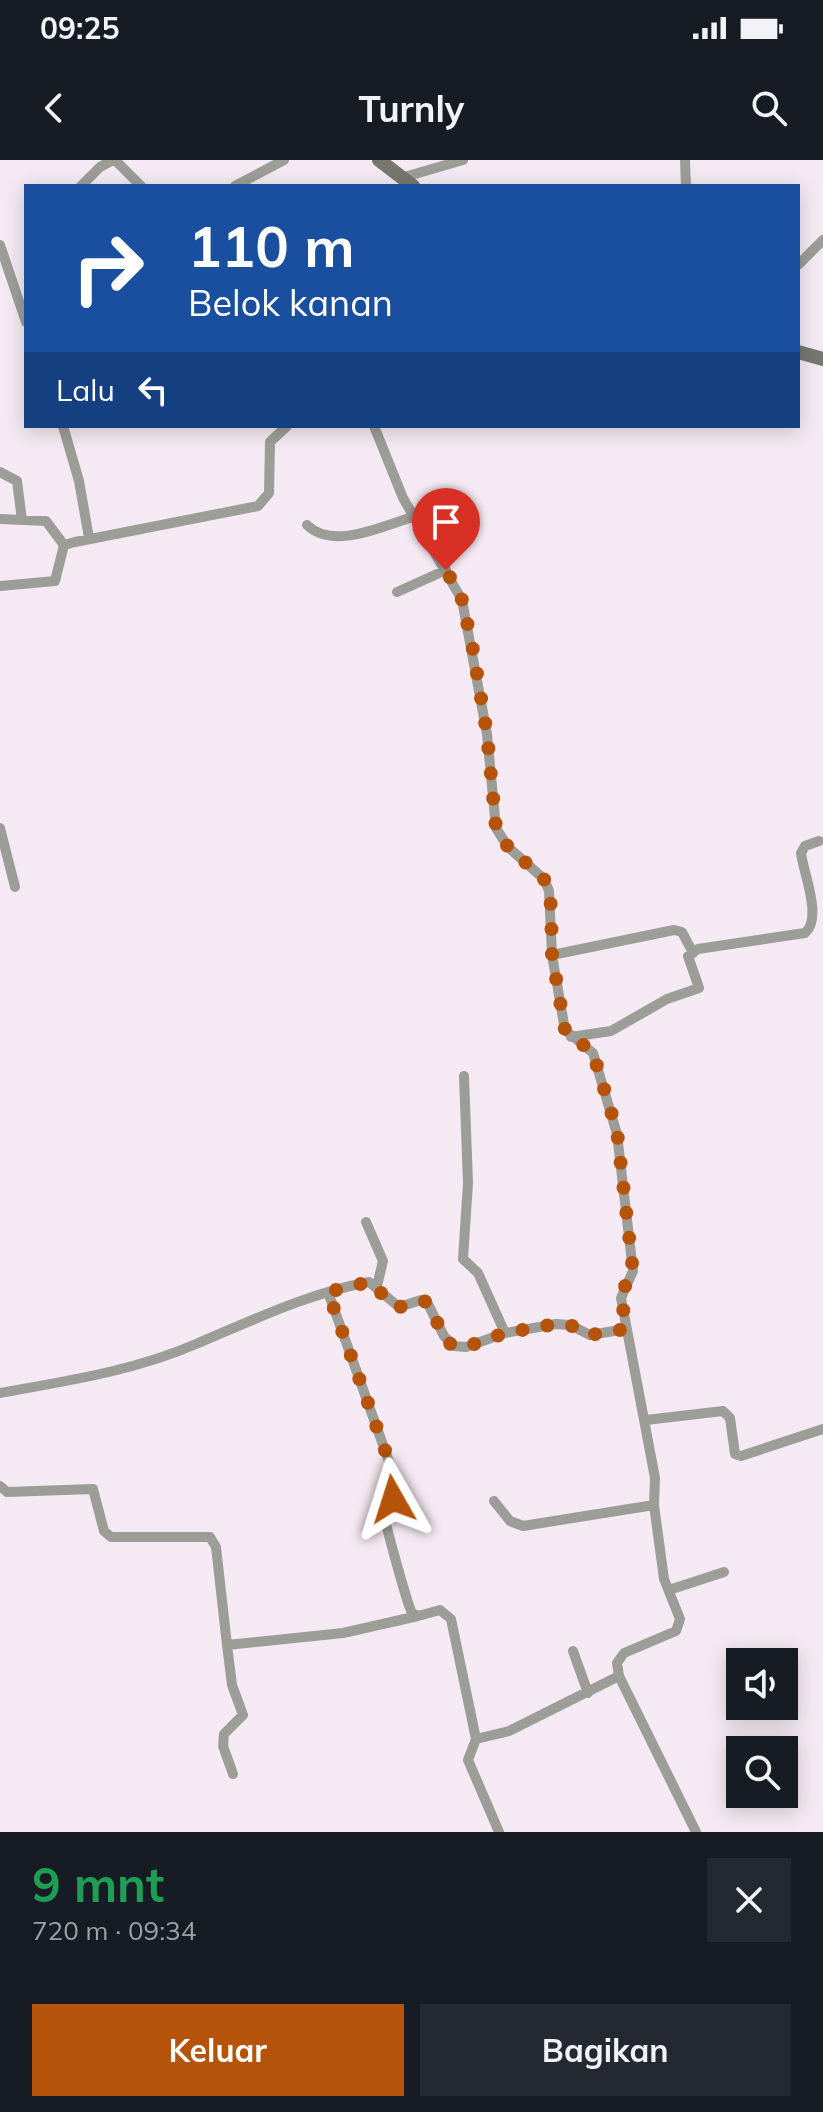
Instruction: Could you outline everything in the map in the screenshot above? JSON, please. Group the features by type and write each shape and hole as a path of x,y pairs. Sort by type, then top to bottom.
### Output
{"street":[{"path":"83,184 100,167 114,160 139,184"},
{"path":"239,184 284,160"},
{"path":"379,160 407,182 463,160"},
{"path":"685,160 686,184"},
{"path":"800,263 823,240"},
{"path":"0,245 24,316"},
{"path":"800,353 823,359"},
{"path":"64,428 79,481 89,538"},
{"path":"64,545 258,506 269,493 270,442 285,428"},
{"path":"375,428 403,498 462,600 487,734 496,828 508,847 544,879 551,905 552,955 565,1030 593,1053 617,1131 633,1271 621,1294 655,1478 654,1505 664,1579 678,1609 680,1627 624,1653 617,1663 619,1676 696,1832"},
{"path":"0,472 17,481 22,520"},
{"path":"307,525 317,535 331,539 416,516"},
{"path":"0,519 46,521 64,545"},
{"path":"0,586 55,581 64,545"},
{"path":"397,592 446,570"},
{"path":"0,828 15,887"},
{"path":"571,1037 611,1031 667,999 699,988 688,956 693,953 717,945 762,942 811,928 809,876 801,853 805,846 819,841"},
{"path":"552,955 674,930 682,932 693,953"},
{"path":"464,1076 468,1183 463,1259 478,1273 505,1333"},
{"path":"366,1222 383,1261 377,1286"},
{"path":"0,1393 130,1367 328,1292 369,1282 377,1286 391,1304 399,1307 421,1300 427,1302 447,1342 454,1346 466,1347 505,1333 566,1323 590,1335 626,1329"},
{"path":"328,1292 391,1467 395,1491 385,1515 386,1533 395,1546 410,1608 418,1616"},
{"path":"646,1420 723,1411 730,1418 735,1454 741,1456 823,1429"},
{"path":"0,1486 7,1492 93,1489 104,1531 111,1537 210,1537 216,1547 232,1685 243,1715 224,1734 223,1746 233,1774"},
{"path":"494,1501 510,1521 523,1526 654,1505"},
{"path":"669,1590 724,1572"},
{"path":"227,1645 343,1633 440,1610 451,1619 476,1739 468,1752 468,1760 499,1832"},
{"path":"573,1651 588,1693"},
{"path":"476,1739 509,1731 619,1676"}],"route":[{"path":"393,1499 395,1491 391,1467 328,1292 369,1282 377,1286 391,1304 399,1307 421,1300 427,1302 447,1342 466,1347 505,1333 556,1324 566,1323 590,1335 626,1329 621,1294 633,1271 617,1131 591,1049 577,1043 565,1030 552,955 549,891 544,879 508,847 496,828 487,734 472,644 462,600 456,583 446,570"}]}
